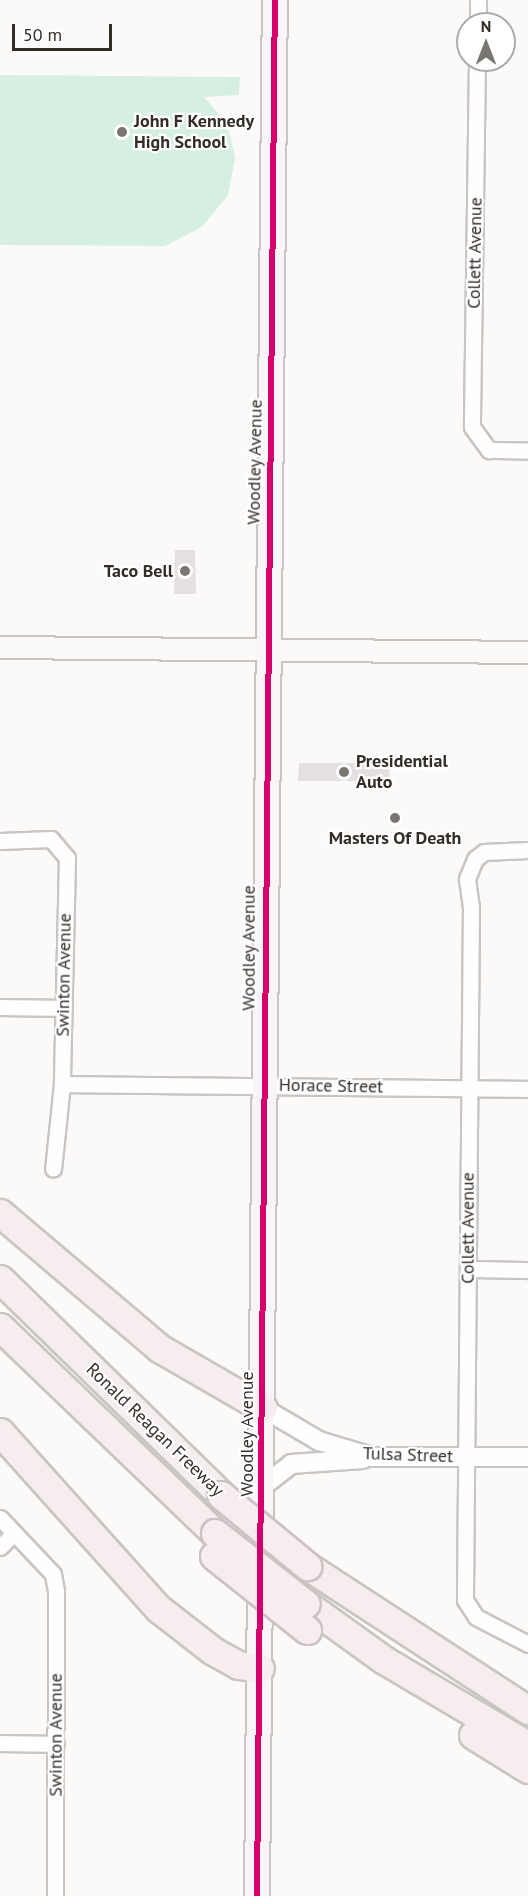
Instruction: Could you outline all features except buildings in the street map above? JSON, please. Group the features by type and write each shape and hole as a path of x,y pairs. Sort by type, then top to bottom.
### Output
{"highway":[{"path":"0,1213 159,1348 263,1408"},
{"name":"Ronald Reagan Freeway","path":"0,1279 221,1495 307,1566 528,1710"},
{"path":"0,1327 215,1544"},
{"path":"0,1352 215,1544 307,1617 528,1770"},
{"path":"0,1432 159,1609 213,1651 238,1665 260,1668"},
{"path":"307,1617 528,1745"}],"main road":[{"name":"Woodley Avenue","path":"257,1896 263,1408 267,652 275,0"},
{"path":"0,647 267,652 528,652"}],"street":[{"name":"Collett Avenue","path":"477,72 472,419 480,443 500,453 528,452"},
{"name":"Swinton Avenue","path":"0,841 51,839 67,858 62,1084 53,1169"},
{"name":"Collett Avenue","path":"528,850 493,848 475,859 467,879 471,907 465,1600 476,1617 528,1644"},
{"path":"0,1007 63,1008"},
{"name":"Horace Street","path":"62,1084 528,1089"},
{"path":"468,1269 528,1270"},
{"name":"Tulsa Street","path":"263,1408 319,1441 372,1457 528,1457"},
{"path":"262,1486 291,1464 372,1457"},
{"path":"0,1518 14,1533 0,1546"},
{"name":"Swinton Avenue","path":"14,1533 53,1574 56,1744 55,1896"},
{"path":"0,1743 56,1744"}],"green space":[{"path":"0,75 240,77 239,95 204,97 224,120 231,138 235,158 228,195 202,227 165,246 0,245"}],"cycle path":[{"path":"257,1896 275,0"}],"place":[{"name":"John F Kennedy High School","path":"122,132"},
{"name":"Taco Bell","path":"185,571"},
{"name":"Presidential Auto","path":"344,772"},
{"name":"Masters Of Death","path":"395,818"}]}
